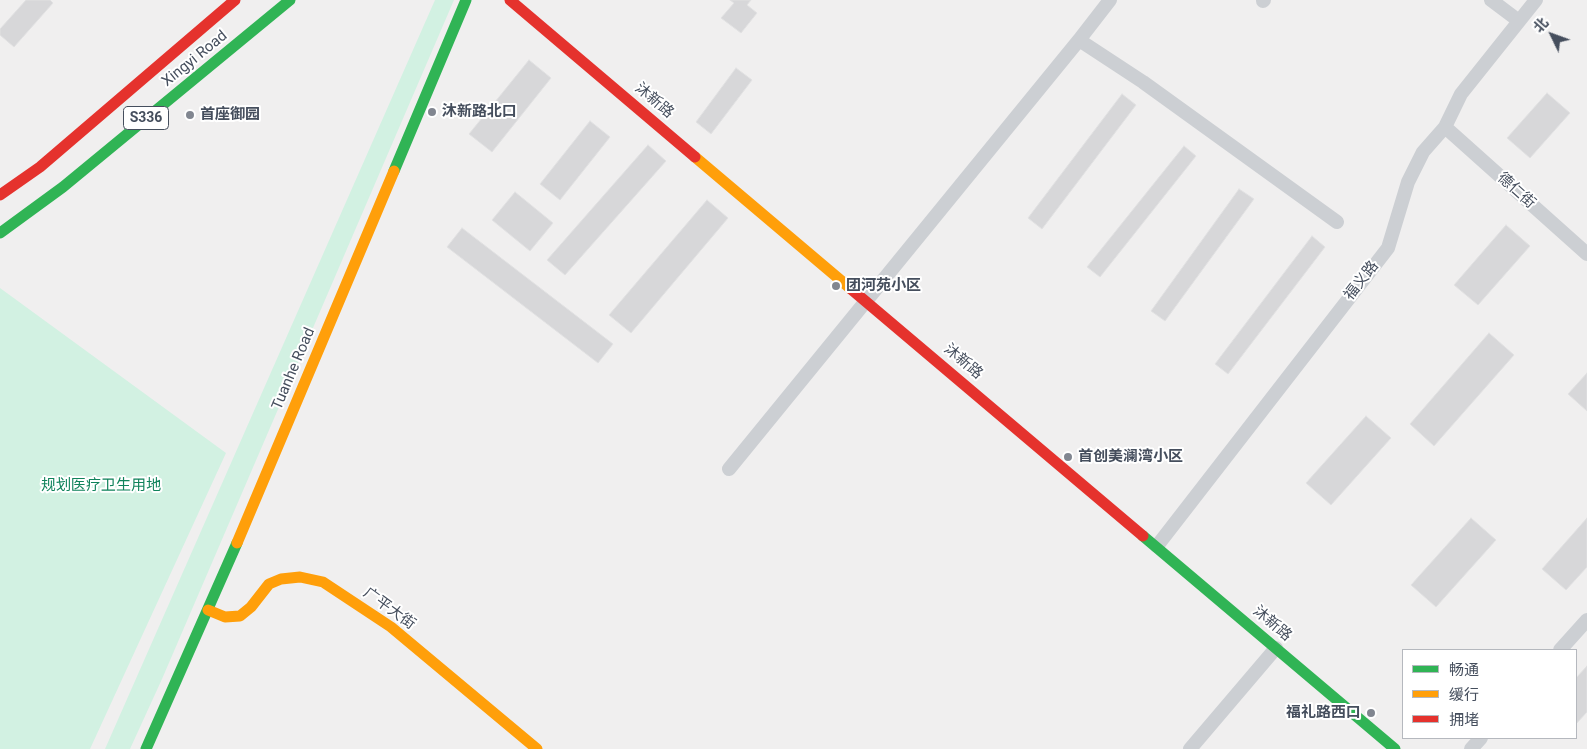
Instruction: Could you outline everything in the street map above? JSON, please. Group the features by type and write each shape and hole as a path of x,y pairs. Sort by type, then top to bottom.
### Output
{"street":[{"name":"Xingyi Road","path":"0,195 40,166 235,0"},
{"name":"Xingyi Road","path":"0,233 63,187 290,0"},
{"name":"Tuanhe Road","path":"146,749 208,610 466,0"},
{"name":"沐新路","path":"510,0 867,300 1395,749"},
{"path":"729,469 1110,0"},
{"path":"1491,0 1519,22"},
{"name":"福义路","path":"1157,546 1388,248 1408,182 1423,152 1445,127 1461,94 1536,0"},
{"path":"1079,40 1143,82 1337,222"},
{"name":"德仁街","path":"1445,127 1587,254"},
{"name":"广平大街","path":"208,610 225,617 240,616 275,581 300,577 323,582 391,627 537,749"},
{"path":"1561,649 1587,620"},
{"path":"1190,749 1276,648"},
{"path":"1471,749 1480,739"}],"green space":[{"path":"435,0 454,0 162,679 130,749 105,749"},
{"name":"规划医疗卫生用地","path":"0,288 226,453 90,749 0,749"}],"building":[{"path":"26,0 50,0 53,3 14,47 0,35 0,29"},
{"path":"730,0 751,0 747,5 757,13 741,33 721,18 734,3"},
{"path":"529,60 551,78 492,152 469,134"},
{"path":"736,68 752,80 711,134 696,122"},
{"path":"1547,93 1570,113 1530,158 1507,138"},
{"path":"1122,94 1136,105 1042,229 1028,218"},
{"path":"590,121 610,137 560,200 540,184"},
{"path":"648,145 666,161 565,275 547,260"},
{"path":"1184,146 1196,156 1100,277 1087,267"},
{"path":"1239,189 1254,199 1165,321 1151,311"},
{"path":"515,192 553,223 530,251 492,220"},
{"path":"707,200 728,218 631,333 609,315"},
{"path":"1506,225 1530,246 1478,305 1454,285"},
{"path":"462,228 613,344 598,363 447,247"},
{"path":"1312,236 1325,247 1228,374 1215,364"},
{"path":"1489,333 1514,355 1434,446 1410,424"},
{"path":"1587,373 1587,411 1568,394"},
{"path":"1366,416 1391,438 1331,505 1306,483"},
{"path":"1471,518 1496,540 1436,607 1411,585"},
{"path":"1587,518 1587,567 1566,590 1542,569"},
{"path":"1587,666 1587,712 1577,723 1577,677"}],"traffic: fast":[{"path":"0,233 63,187 290,0"},
{"path":"394,171 466,0"},
{"path":"1143,536 1395,749"},
{"path":"146,749 237,543"}],"traffic: slow":[{"path":"695,157 851,289"},
{"path":"237,543 394,171"},
{"path":"208,610 225,617 240,616 251,607 269,584 281,579 300,577 323,582 391,627 537,749"}],"traffic: jam":[{"path":"0,195 40,167 235,0"},
{"path":"510,0 695,157"},
{"path":"851,289 1143,536"}],"place":[{"name":"沐新路北口","path":"432,112"},
{"name":"首座御园","path":"190,115"},
{"name":"团河苑小区","path":"836,286"},
{"name":"首创美澜湾小区","path":"1068,457"},
{"name":"福礼路西口","path":"1371,713"}]}
